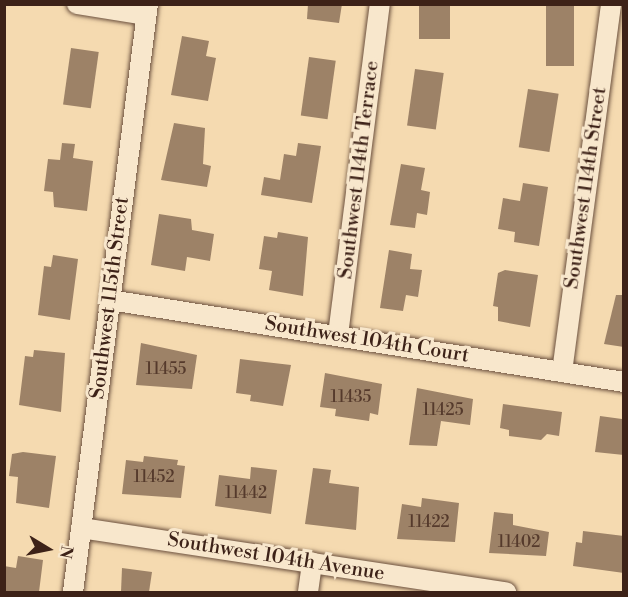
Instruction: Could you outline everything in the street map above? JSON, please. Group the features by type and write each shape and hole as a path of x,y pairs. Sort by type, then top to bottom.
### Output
{"street":[{"path":"77,4 147,10"},
{"name":"Southwest 114th Terrace","path":"338,335 380,4"},
{"name":"Southwest 114th Street","path":"562,372 611,4"},
{"name":"Southwest 115th Street","path":"73,592 147,10"},
{"name":"Southwest 104th Court","path":"110,300 624,382"},
{"name":"Southwest 104th Avenue","path":"81,528 506,592"},
{"path":"308,592 312,562"}],"building":[{"path":"308,4 342,4 339,23 307,19"},
{"path":"419,4 450,4 450,39 419,39"},
{"path":"546,4 574,4 574,66 546,66"},
{"path":"182,36 209,41 206,56 216,58 208,101 171,95"},
{"path":"71,48 99,52 91,108 63,104"},
{"path":"309,57 336,61 328,119 301,115"},
{"path":"415,69 444,73 436,129 407,125"},
{"path":"528,89 559,94 549,152 519,147"},
{"path":"174,123 205,128 203,164 211,166 207,187 161,180"},
{"path":"62,143 75,144 73,158 93,161 87,211 54,207 53,192 44,191 48,159 60,160"},
{"path":"298,143 321,146 312,203 261,195 264,177 280,180 284,154 296,156"},
{"path":"401,164 425,168 421,190 430,192 427,215 417,213 415,228 390,225"},
{"path":"523,183 548,187 539,246 514,242 515,232 498,229 503,198 520,201"},
{"path":"159,214 191,219 192,230 214,234 210,261 187,257 185,271 151,265"},
{"path":"278,232 308,237 303,296 269,290 272,271 259,269 264,236 277,238"},
{"path":"389,250 412,254 410,269 422,270 418,297 406,295 403,311 380,308"},
{"path":"53,255 78,259 70,320 38,315 44,266 51,267"},
{"path":"505,270 538,275 530,327 498,321 498,307 493,306 498,273"},
{"path":"616,295 624,295 624,347 604,344"},
{"path":"141,343 197,355 192,389 136,385"},
{"path":"34,350 65,353 61,412 19,405 25,356 33,357"},
{"path":"240,359 291,365 283,406 250,401 251,395 236,393"},
{"path":"325,373 382,384 378,415 370,413 369,421 335,416 336,409 320,407"},
{"path":"417,388 473,399 470,425 441,421 437,446 409,445"},
{"path":"503,404 562,412 559,436 547,434 541,440 509,436 509,430 500,428"},
{"path":"600,416 622,419 624,455 595,452"},
{"path":"23,452 56,456 49,508 16,503 18,477 9,476 12,454"},
{"path":"144,456 178,460 177,465 185,466 181,498 122,494 126,460 143,462"},
{"path":"251,467 277,470 271,514 215,506 219,475 250,479"},
{"path":"313,468 331,470 329,483 359,487 356,530 305,524"},
{"path":"422,498 459,503 455,542 397,539 402,504 421,507"},
{"path":"494,512 513,514 513,525 549,532 546,556 489,553"},
{"path":"583,531 624,536 624,573 573,566 576,542 582,543"},
{"path":"18,556 43,560 39,592 4,592 4,566 16,568"},
{"path":"122,568 152,572 149,592 121,592"}]}
